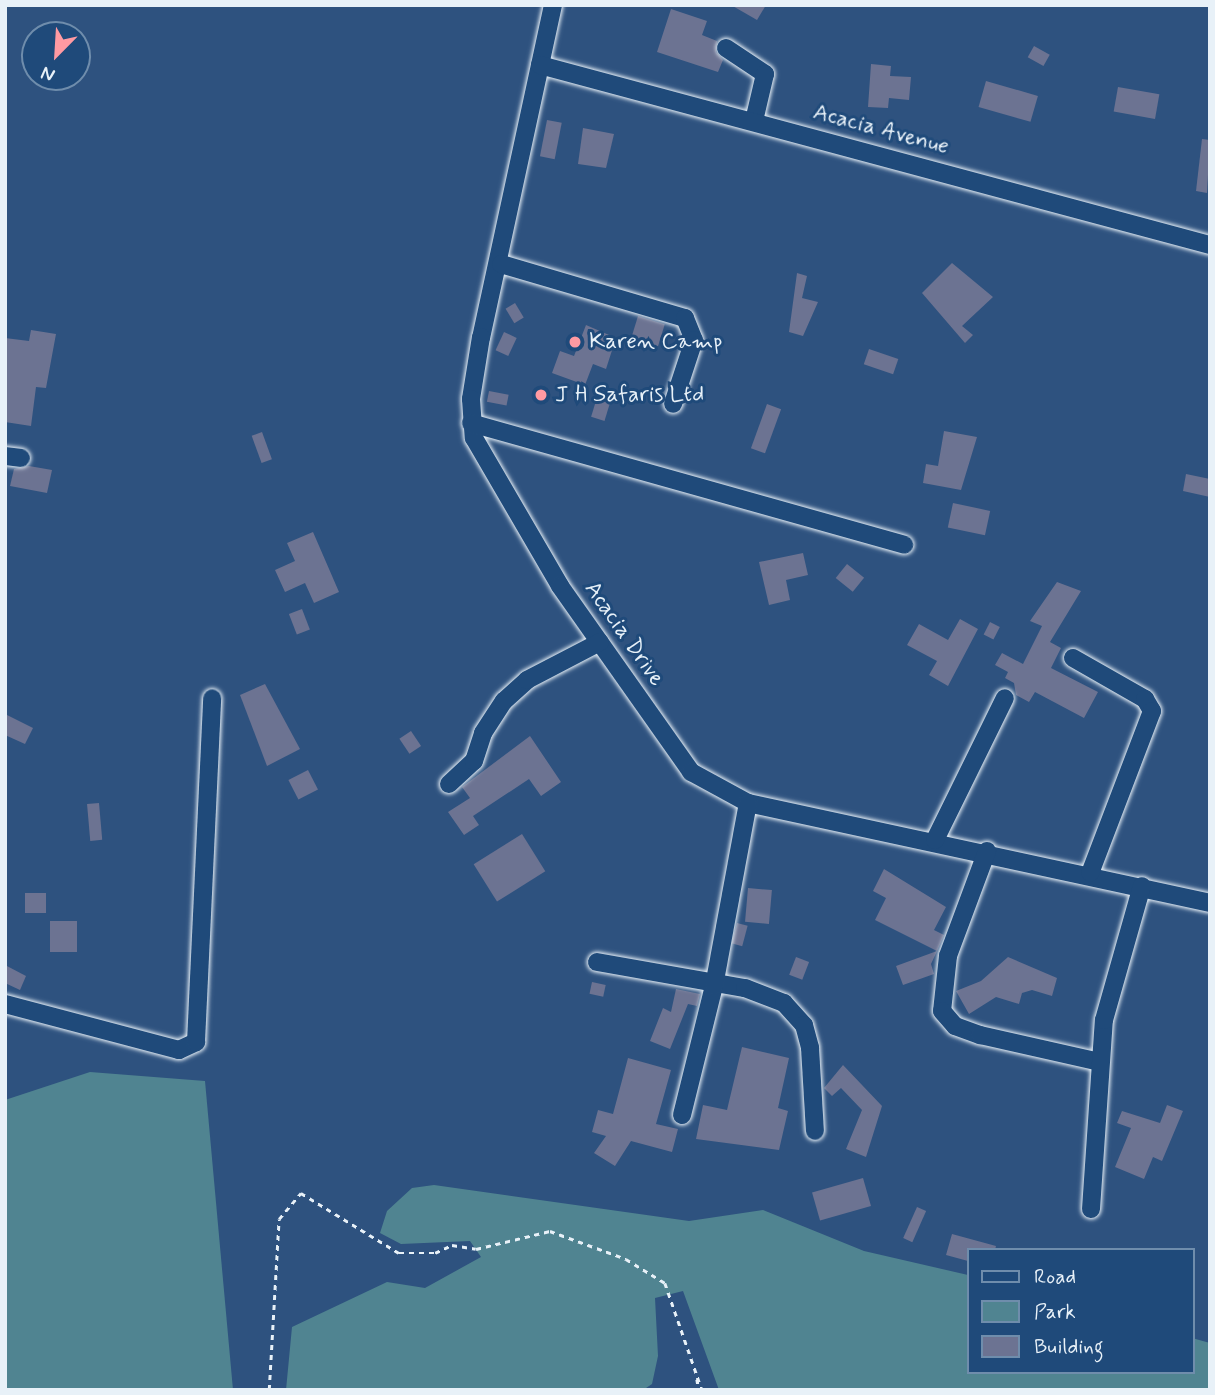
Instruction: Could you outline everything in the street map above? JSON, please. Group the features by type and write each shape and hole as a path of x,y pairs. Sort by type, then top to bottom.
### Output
{"street":[{"name":"Acacia Drive","path":"553,5 501,264 481,337 471,423 480,454 600,642 691,772 748,803 1090,873 1210,903"},
{"path":"726,48 765,74 754,121"},
{"name":"Acacia Avenue","path":"540,65 1210,245"},
{"path":"501,264 685,318 694,340 673,404"},
{"path":"471,423 904,545"},
{"path":"449,784 474,761 483,733 504,701 527,680 600,642"},
{"path":"1073,658 1136,693 1152,711 1090,873"},
{"path":"5,1004 179,1050 196,1042 212,698"},
{"path":"935,840 1006,698"},
{"path":"682,1115 714,986 748,803"},
{"path":"987,851 948,956 942,1011 955,1026 981,1035 1100,1062"},
{"path":"1091,1209 1104,1020 1142,886"},
{"path":"597,962 771,996 804,1025 815,1131"}],"path":[{"path":"269,1390 279,1219 301,1193 399,1253 435,1253 452,1245 476,1249 550,1231 626,1259 665,1283 701,1390"}],"green space":[{"path":"90,1072 205,1081 233,1390 5,1390 5,1100"},
{"path":"434,1185 689,1221 763,1210 864,1251 967,1275 967,1374 1194,1374 1194,1339 1210,1343 1210,1390 719,1390 683,1291 655,1298 658,1356 652,1384 643,1390 286,1390 292,1327 387,1282 425,1288 481,1257 470,1241 401,1244 380,1233 387,1211 412,1188"}],"building":[{"path":"731,5 766,5 757,20"},
{"path":"671,9 707,21 702,35 717,41 716,52 723,60 718,72 657,52"},
{"path":"1034,46 1050,55 1043,66 1028,57"},
{"path":"871,64 891,66 890,76 911,77 909,100 889,98 888,108 868,107"},
{"path":"986,81 1038,96 1030,122 979,107"},
{"path":"1118,87 1159,94 1155,119 1114,112"},
{"path":"547,120 562,123 555,159 540,156"},
{"path":"583,128 614,134 606,168 578,164"},
{"path":"1202,139 1210,140 1207,193 1196,191"},
{"path":"952,263 993,297 962,326 973,335 965,343 922,293"},
{"path":"797,273 807,276 802,298 818,302 803,336 789,332"},
{"path":"515,303 524,318 514,323 506,309"},
{"path":"638,316 665,324 658,346 631,338"},
{"path":"586,325 616,338 606,369 593,364 585,385 552,373 560,351 574,356"},
{"path":"31,330 56,334 46,388 36,387 31,426 5,422 5,338 29,341"},
{"path":"504,332 517,338 508,356 496,350"},
{"path":"869,349 898,359 893,374 864,364"},
{"path":"489,391 509,395 507,406 487,402"},
{"path":"599,391 612,395 604,421 591,417"},
{"path":"767,404 781,409 765,453 751,448"},
{"path":"944,431 977,437 961,490 923,483 926,464 938,466"},
{"path":"262,432 272,459 262,463 252,436"},
{"path":"29,466 52,470 47,493 10,486 14,469"},
{"path":"1186,474 1210,479 1210,497 1183,491"},
{"path":"953,503 990,511 985,535 948,527"},
{"path":"313,532 339,592 314,603 305,583 285,592 275,570 295,561 287,543"},
{"path":"803,553 808,575 786,580 790,600 769,605 759,562"},
{"path":"847,564 864,578 853,592 836,578"},
{"path":"1057,582 1081,591 1050,642 1061,648 1051,668 1098,692 1084,718 1035,692 1029,702 1016,695 1014,683 1005,678 1008,672 995,665 1002,653 1023,664 1042,626 1030,621"},
{"path":"302,609 310,630 297,635 289,614"},
{"path":"960,619 978,629 948,686 929,675 937,661 907,645 919,624 948,640"},
{"path":"990,622 1000,627 993,639 984,634"},
{"path":"265,684 300,749 267,766 240,695"},
{"path":"5,714 33,728 25,744 5,735"},
{"path":"411,731 421,746 409,754 399,739"},
{"path":"530,736 561,782 541,796 529,779 473,816 479,825 464,835 448,812 470,798 462,787"},
{"path":"308,770 318,790 298,800 288,780"},
{"path":"99,803 102,840 90,841 87,804"},
{"path":"522,834 545,871 497,902 474,864"},
{"path":"884,869 946,907 934,930 944,935 938,949 931,964 934,974 903,985 896,966 937,951 875,920 886,898 873,891"},
{"path":"748,888 772,890 769,924 745,922"},
{"path":"25,893 46,893 46,913 25,913"},
{"path":"50,921 77,921 77,952 50,952"},
{"path":"737,923 748,926 742,946 732,943"},
{"path":"796,957 809,962 802,980 789,975"},
{"path":"1008,957 1057,978 1052,996 1032,990 1022,993 1019,1004 996,997 969,1014 956,991 981,981"},
{"path":"5,965 26,976 20,990 5,983"},
{"path":"592,982 606,985 603,997 590,994"},
{"path":"676,989 700,994 697,1006 688,1004 670,1049 650,1041 663,1008 671,1012"},
{"path":"742,1047 789,1058 778,1108 788,1111 779,1150 696,1139 703,1105 727,1110"},
{"path":"628,1058 671,1070 656,1124 678,1129 672,1152 631,1141 615,1166 594,1153 606,1136 592,1132 598,1110 613,1114"},
{"path":"843,1065 882,1106 866,1157 846,1149 862,1110 841,1088 832,1096 824,1088"},
{"path":"1167,1105 1183,1111 1162,1161 1153,1157 1144,1179 1115,1167 1131,1128 1117,1123 1122,1111 1160,1123"},
{"path":"863,1178 871,1206 820,1220 812,1193"},
{"path":"917,1207 926,1211 912,1242 903,1238"},
{"path":"952,1234 996,1246 967,1248 967,1261 946,1255"}],"place":[{"name":"Karen Camp","path":"575,342"},
{"name":"J H Safaris Ltd","path":"541,395"}]}
